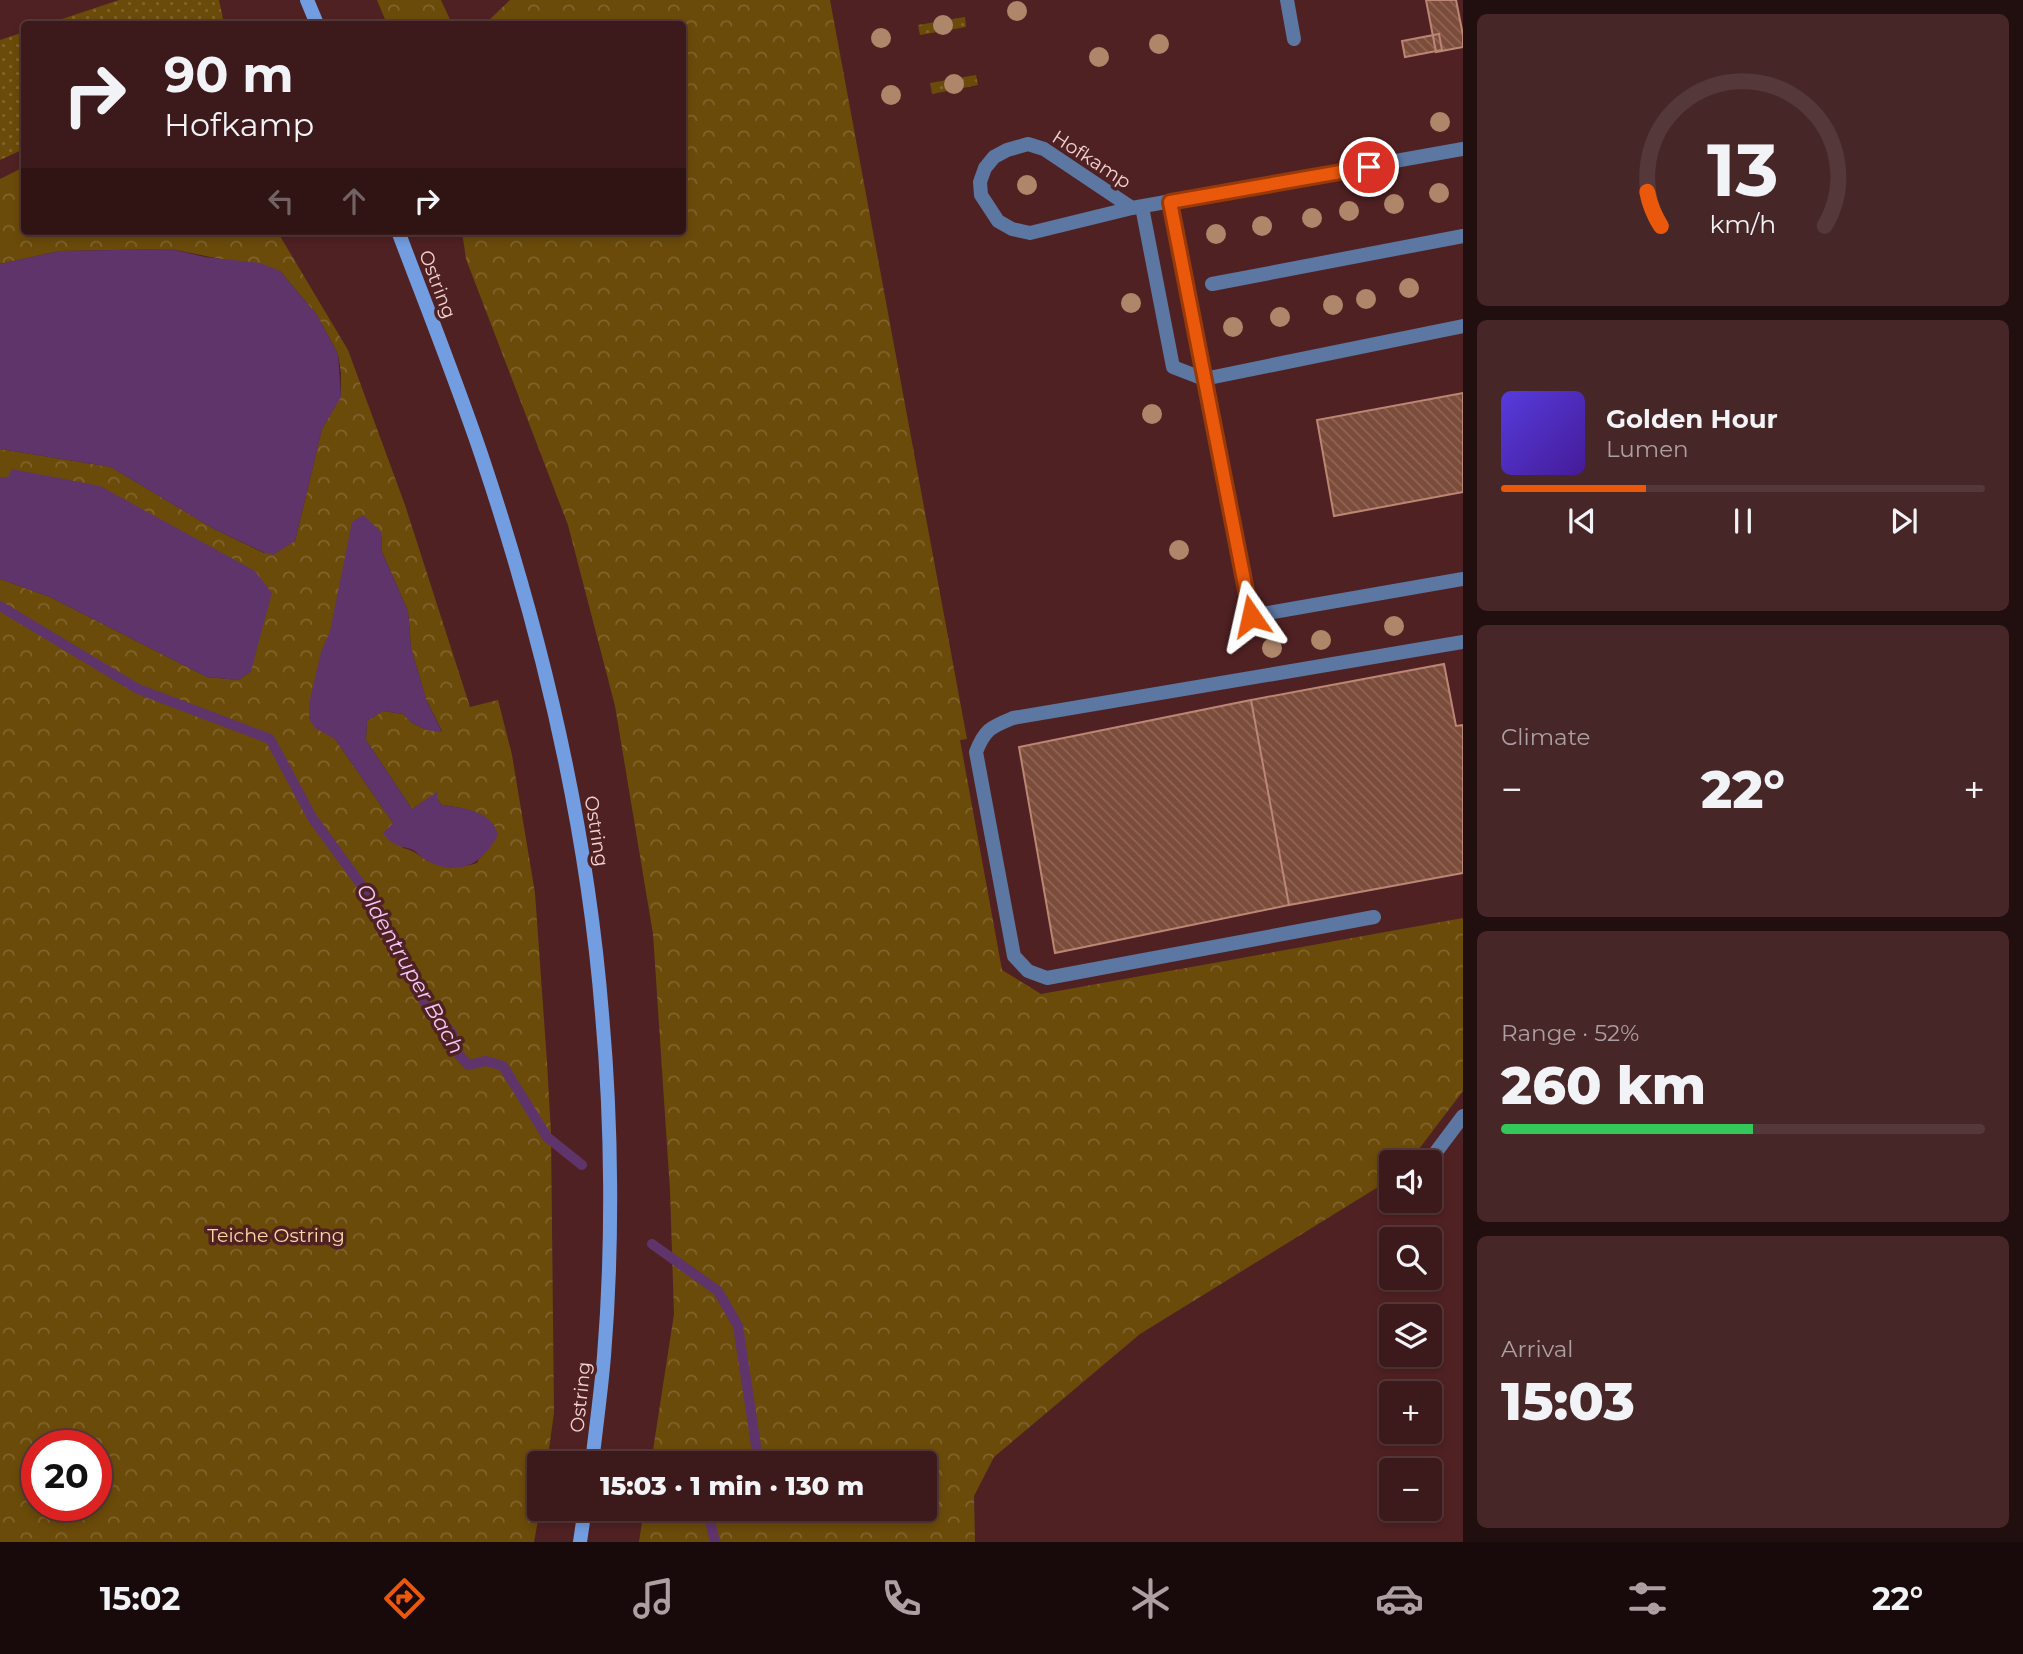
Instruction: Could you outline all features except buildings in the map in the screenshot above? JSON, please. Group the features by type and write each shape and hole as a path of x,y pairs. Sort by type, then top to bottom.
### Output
{"main road":[{"path":"307,0 316,21"},
{"name":"Ostring","path":"399,235 479,450 516,567 570,785 589,901 602,1013 609,1239 604,1354 593,1451"},
{"path":"580,1542 583,1521"}],"street":[{"path":"1287,0 1294,39"},
{"name":"Hofkamp","path":"1137,208 1044,149 1027,144 994,157 985,168 980,182 981,195 998,221 1012,229 1030,233 1137,208 1463,149"},
{"path":"1170,202 1251,616 1463,579"},
{"path":"1137,208 1172,367 1204,379 1463,326"},
{"path":"1212,284 1463,236"},
{"path":"1374,917 1047,978 1028,971 1014,956 976,752 983,736 994,726 1013,718 1463,642"},
{"path":"1438,1150 1463,1116"}],"green space":[{"path":"119,0 219,0 223,21 56,21"},
{"path":"377,0 441,0 451,21 386,21"},
{"path":"510,0 830,0 967,739 960,740 1002,970 1041,994 1463,918 1463,1091 1418,1150 1379,1150 1379,1186 1140,1334 994,1457 974,1496 975,1542 639,1542 642,1521 937,1521 937,1451 653,1451 674,1314 670,1190 653,934 615,706 568,525 466,259 463,235 686,235 686,21 488,21"},
{"path":"965,17 966,27 920,35 918,25"},
{"path":"21,33 21,150 0,160 0,40"},
{"path":"976,75 978,85 932,94 930,83"},
{"name":"Teiche Ostring","path":"21,168 21,235 279,235 348,350 405,505 470,707 498,700 512,755 535,893 551,1133 554,1413 549,1451 527,1451 527,1521 538,1521 534,1542 0,1542 0,579 50,597 207,677 239,680 251,671 8,477 0,477 0,449 111,467 214,529 264,553 295,541 322,429 341,396 338,354 317,315 280,271 171,249 59,251 0,264 0,179","holes":["381,532 382,552 408,611 411,648 426,699 442,731 427,730 412,723 403,714 383,711 367,721 366,740 412,809 437,793 437,799 442,805 477,813 495,827 477,863 470,865 443,866 403,848 393,823 335,739 321,652"]}],"shaded area":[{"path":"171,249 205,257 260,263 280,271 317,315 338,354 341,397 322,429 295,541 273,555 214,529 111,467 0,449 0,264 59,251"},
{"path":"12,469 100,486 255,571 272,593 251,671 239,680 207,677 50,597 0,579 0,477 8,477"},
{"path":"363,515 381,532 382,552 408,611 411,648 426,699 442,732 427,730 412,723 403,714 383,711 367,721 366,740 412,809 437,792 437,799 442,805 475,812 489,820 498,835 484,854 467,866 447,868 436,865 413,850 390,840 383,833 393,823 335,739 315,728 309,719 309,704 321,652 330,631 352,522"}],"waterway":[{"name":"Oldentruper Bach","path":"0,606 138,689 270,739 313,819 376,905 426,1005 452,1033 455,1050 468,1065 486,1061 503,1066 547,1137 582,1165"},
{"name":"Oldentruper Bach","path":"652,1244 718,1291 738,1326 757,1451"},
{"name":"Oldentruper Bach","path":"710,1521 715,1542"}],"route":[{"path":"1251,616 1170,202 1369,167"}]}
